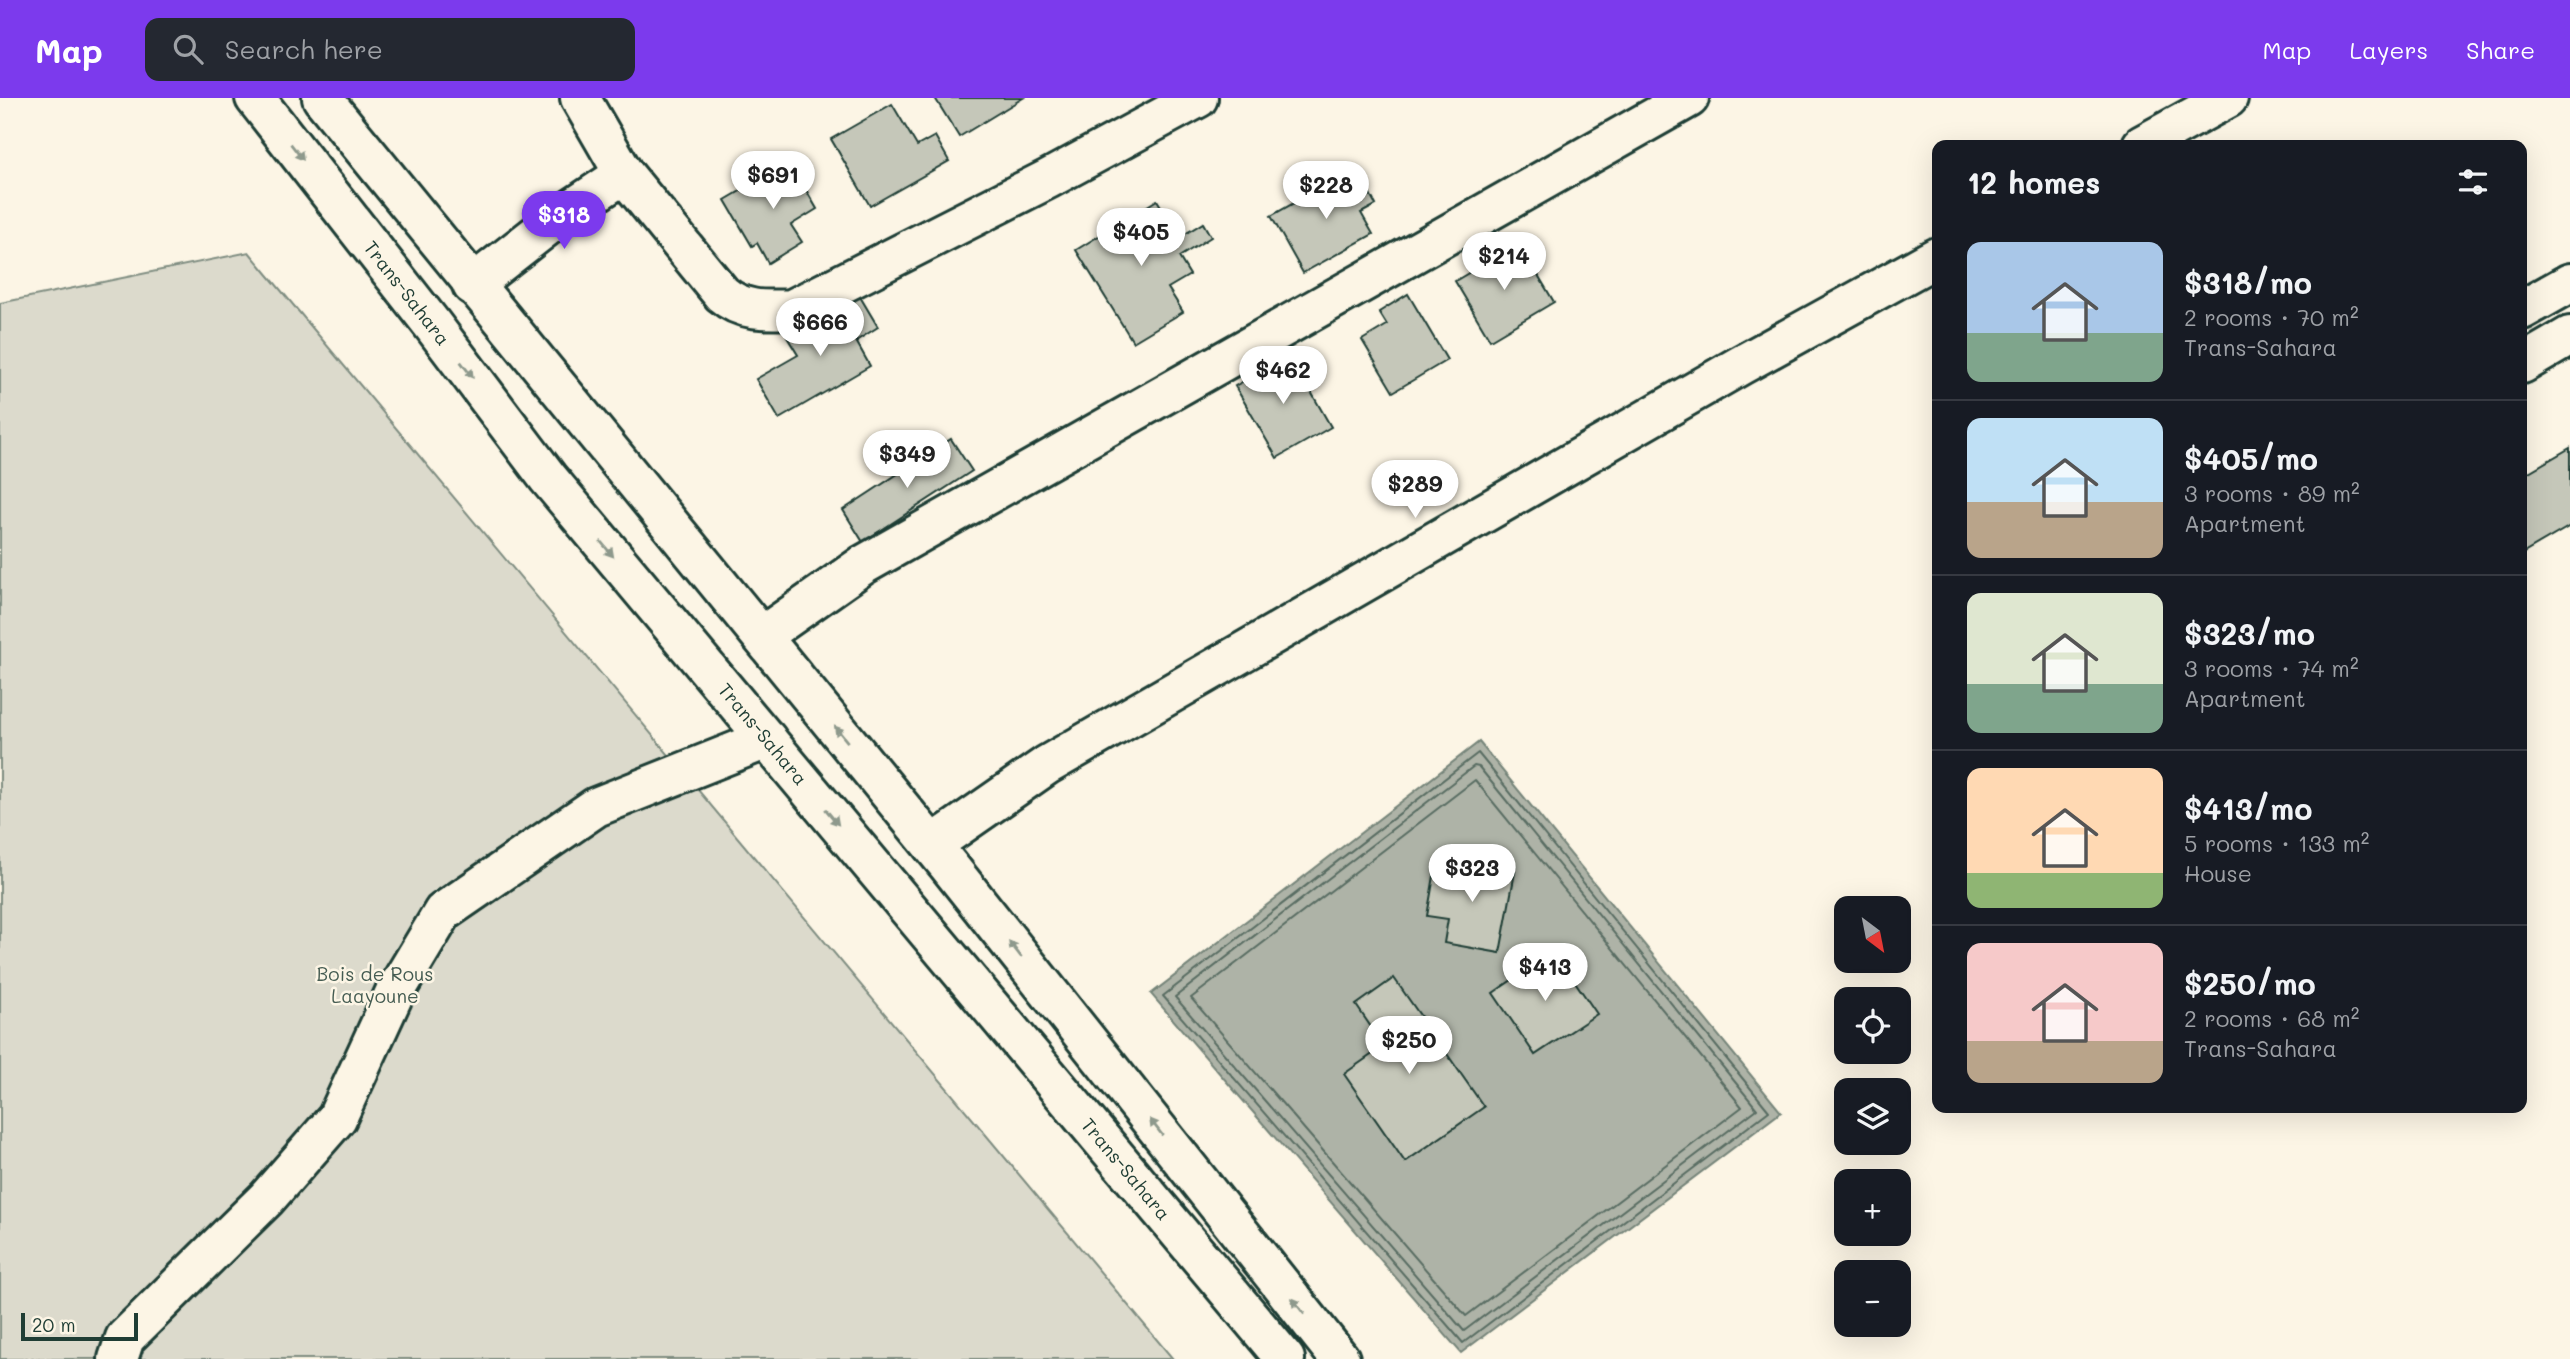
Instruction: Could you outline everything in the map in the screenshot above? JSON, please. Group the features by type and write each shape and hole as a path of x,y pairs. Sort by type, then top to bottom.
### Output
{"main road":[{"name":"Trans-Sahara","path":"255,98 548,478 1285,1359"},
{"path":"322,98 940,855 1340,1359"},
{"path":"580,98 624,174 722,294 734,304 764,310 792,309 1036,185 1198,98"},
{"path":"762,636 863,565 1689,98"},
{"path":"2151,140 2228,98"},
{"path":"472,285 555,220 624,174"},
{"path":"900,899 927,886 940,855 1047,765 1741,365 1932,260"},
{"path":"2527,307 2570,284"},
{"path":"2527,361 2570,336"},
{"path":"118,1359 125,1338 267,1198 337,1118 395,992 443,912 596,807 767,739"},
{"path":"857,846 865,834 877,824 890,816 905,812"}],"green space":[{"name":"Bois de Rous Laayoune","path":"249,252 1173,1359 0,1359 0,303"}],"water":[{"path":"1479,742 1781,1112 1461,1353 1151,994"}],"building":[{"path":"935,98 1023,98 959,137"},
{"path":"892,104 917,146 935,136 949,161 870,206 831,139"},
{"path":"790,162 817,209 791,225 802,242 768,263 757,243 752,246 725,200"},
{"path":"1356,168 1376,205 1361,213 1373,234 1303,273 1271,216"},
{"path":"1157,200 1180,237 1203,223 1211,237 1179,257 1190,275 1168,288 1183,312 1133,342 1076,250"},
{"path":"1519,243 1554,302 1490,340 1455,281"},
{"path":"1408,294 1447,360 1393,392 1362,340 1387,325 1379,312"},
{"path":"859,295 878,327 856,341 870,366 779,419 756,379 798,355 787,337"},
{"path":"1290,355 1331,427 1277,458 1235,386"},
{"path":"951,439 972,471 863,542 843,510"},
{"path":"2570,448 2570,526 2527,551 2527,473"},
{"path":"1437,859 1515,872 1500,953 1444,943 1448,919 1427,916"},
{"path":"1554,951 1597,1014 1535,1055 1493,993"},
{"path":"1394,978 1484,1107 1405,1162 1344,1074 1384,1046 1356,1005"}]}
